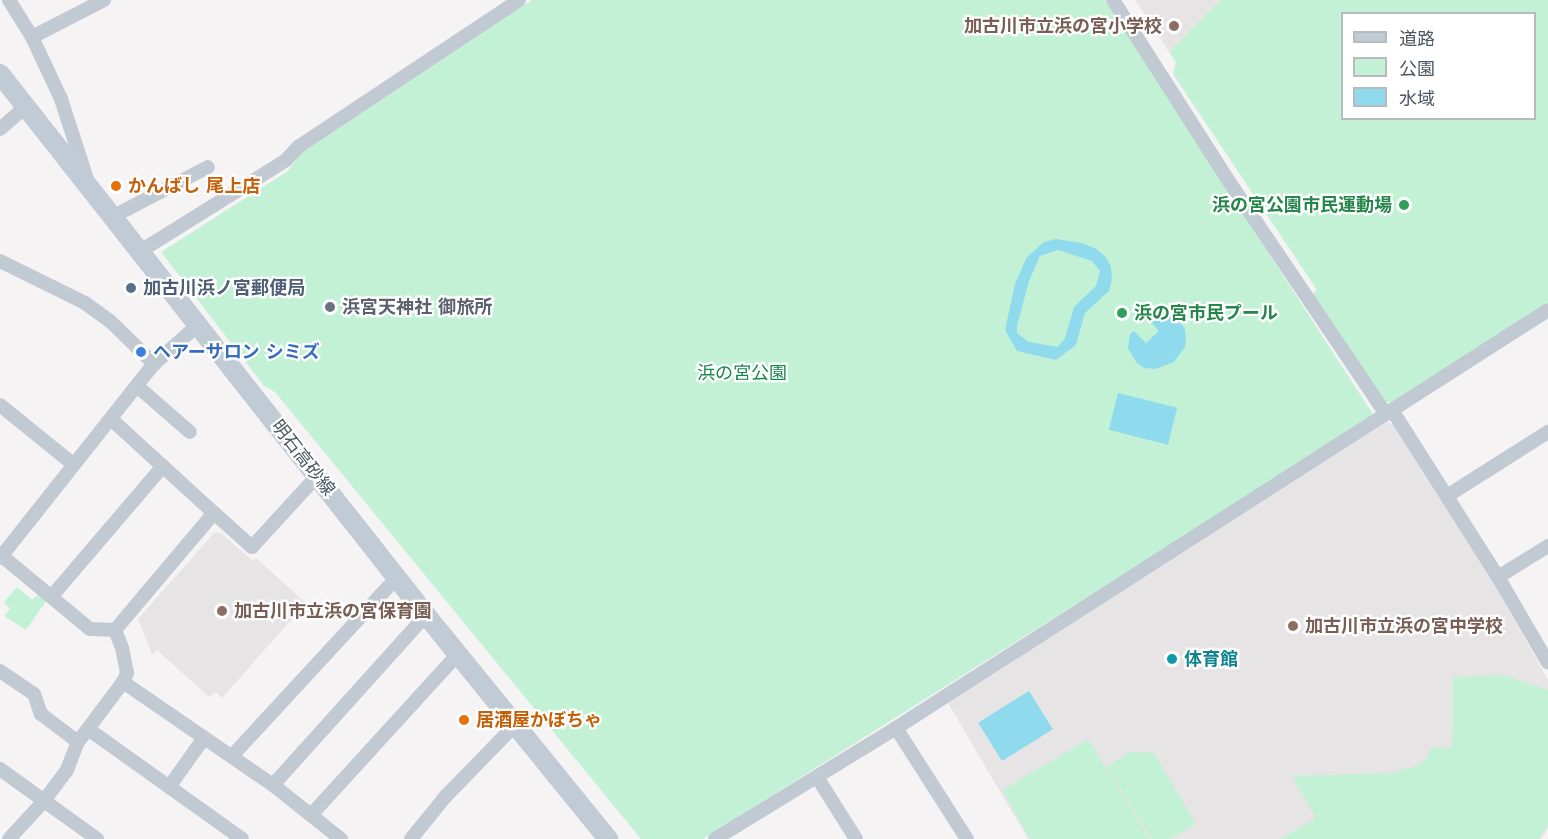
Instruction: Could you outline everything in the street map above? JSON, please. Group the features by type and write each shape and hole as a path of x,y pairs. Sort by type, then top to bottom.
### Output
{"main road":[{"name":"明石高砂線","path":"0,74 426,615 608,839"}],"street":[{"path":"9,0 32,37 61,99 91,190"},
{"path":"32,37 104,0"},
{"path":"139,252 286,160 298,147 519,0"},
{"path":"1113,0 1226,177 1447,496 1547,660"},
{"path":"0,129 25,107"},
{"path":"112,217 208,167"},
{"path":"0,261 85,303 110,321 154,364"},
{"path":"715,839 738,833 817,777 1547,313"},
{"path":"115,630 90,629 1,557 154,364 198,325"},
{"path":"137,386 190,432"},
{"path":"0,405 74,465"},
{"path":"111,419 252,547 317,476"},
{"path":"1447,496 1548,432"},
{"path":"52,596 163,466"},
{"path":"115,630 214,513"},
{"path":"1498,577 1548,546"},
{"path":"232,756 397,577"},
{"path":"273,785 426,615"},
{"path":"9,839 43,802 66,770 78,742 123,682 127,673 122,648 115,630"},
{"path":"311,815 458,654"},
{"path":"0,671 34,694 41,714 78,742"},
{"path":"123,682 273,785 342,839"},
{"path":"411,839 445,797 516,725"},
{"path":"896,728 967,839"},
{"path":"88,729 242,839"},
{"path":"169,787 204,738"},
{"path":"0,769 97,839"},
{"path":"817,777 856,839"}],"shaded area":[{"name":"加古川市立浜の宮小学校","path":"1135,0 1221,0 1169,52"},
{"name":"加古川市立浜の宮中学校","path":"1387,422 1395,425 1488,573 1548,680 1548,828 1541,839 1028,839 948,703"},
{"name":"加古川市立浜の宮保育園","path":"214,533 221,533 253,561 256,558 306,603 222,698 216,692 209,697 157,650 152,655 138,619"}],"green space":[{"name":"浜の宮公園","path":"532,0 1105,0 1374,416 703,839 641,839 275,392 264,386 161,252 288,171 300,154"},
{"name":"浜の宮公園市民運動場","path":"1221,0 1548,0 1548,303 1393,402 1383,402 1311,295 1317,290 1173,74 1176,62 1169,52"},
{"path":"17,587 32,600 38,594 47,600 26,630 4,616 10,609 4,602"},
{"path":"1502,675 1548,690 1548,824 1539,839 1280,839 1316,818 1292,776 1391,773 1417,766 1427,758 1431,748 1452,747 1453,677"},
{"path":"1088,739 1150,839 1030,839 1002,790"},
{"path":"1130,752 1154,753 1196,824 1170,839 1152,839 1107,767"}],"water":[{"path":"1056,239 1082,243 1096,249 1106,257 1111,267 1112,280 1109,291 1085,313 1076,345 1056,360 1017,351 1005,330 1015,284 1027,257 1044,242","holes":["1058,250 1092,261 1100,271 1096,286 1074,307 1065,338 1058,347 1029,342 1017,333 1029,281 1040,256"]},
{"path":"1151,310 1164,310 1174,314 1185,329 1186,339 1185,347 1174,362 1155,369 1144,368 1136,362 1128,348 1130,334 1134,331 1146,343 1159,331 1147,318"},
{"path":"1118,393 1177,408 1168,445 1109,430"},
{"path":"1029,691 1053,729 1002,761 978,723"}],"place":[{"name":"加古川市立浜の宮小学校","path":"1174,26"},
{"name":"かんばし 尾上店","path":"116,186"},
{"name":"浜の宮公園市民運動場","path":"1404,205"},
{"name":"加古川浜ノ宮郵便局","path":"131,288"},
{"name":"浜宮天神社 御旅所","path":"330,307"},
{"name":"浜の宮市民プール","path":"1122,313"},
{"name":"ヘアーサロン シミズ","path":"141,352"},
{"name":"加古川市立浜の宮保育園","path":"222,611"},
{"name":"加古川市立浜の宮中学校","path":"1293,626"},
{"name":"体育館","path":"1172,659"},
{"name":"居酒屋かぼちゃ","path":"464,720"}]}
